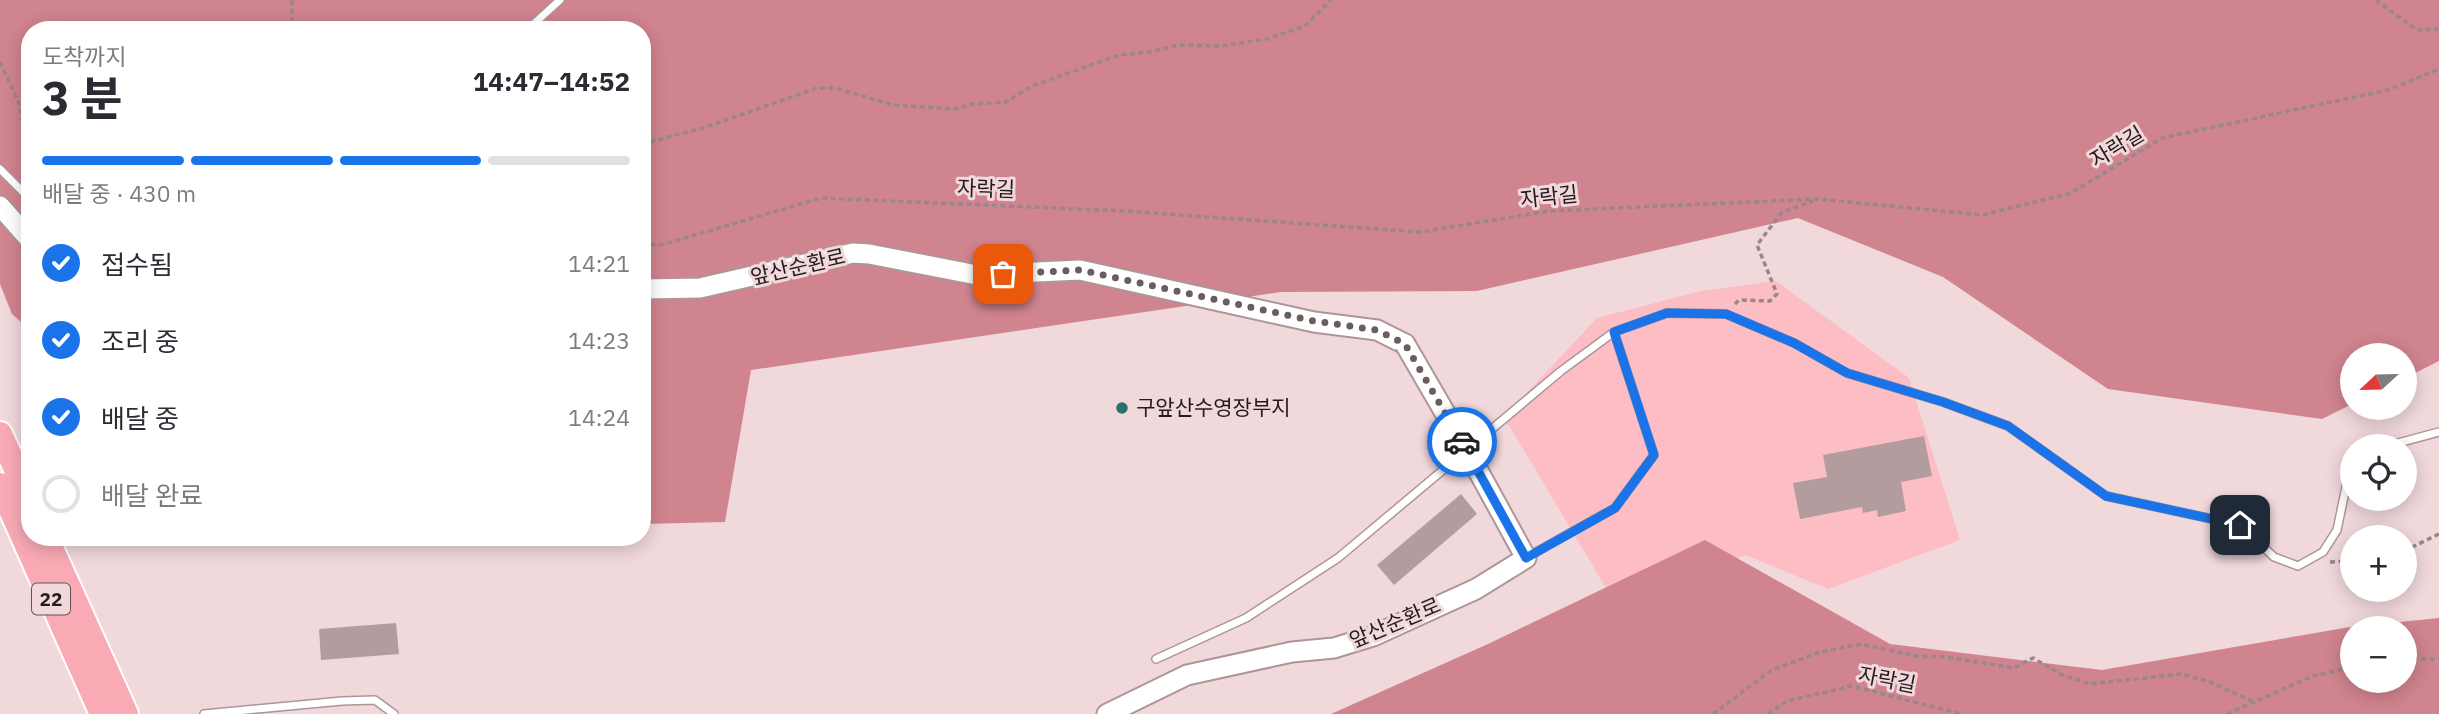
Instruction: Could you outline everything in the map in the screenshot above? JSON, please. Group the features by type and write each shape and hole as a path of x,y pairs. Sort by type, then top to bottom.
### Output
{"highway":[{"path":"0,434 21,480"},
{"name":"22","path":"0,485 21,532"},
{"name":"22","path":"27,546 102,714"},
{"name":"22","path":"50,546 126,714"}],"street":[{"path":"0,206 21,230"},
{"name":"앞산순환로","path":"651,289 700,288 853,253 869,254 977,275 1080,270 1314,321 1377,330 1405,344 1526,558 1476,589 1373,636 1334,648 1292,652 1187,675 1107,714"}],"lane":[{"path":"537,21 560,0"},
{"path":"0,169 21,190"},
{"path":"1156,659 1246,618 1338,558 1561,371 1614,332 1667,313 1726,314 1794,343 1847,373 1943,402 2008,426 2106,496 2240,525 2274,557 2298,566 2323,552 2337,530 2341,511"},
{"path":"1526,558 1615,508 1654,455 1614,332"},
{"path":"2417,438 2439,432"},
{"path":"204,714 375,700 394,714"}],"path":[{"path":"292,0 293,21"},
{"path":"651,142 703,128 817,88 835,88 893,105 954,108 1006,102 1032,86 1119,55 1179,45 1220,46 1267,39 1306,26 1331,0"},
{"path":"2376,0 2417,30 2439,29"},
{"path":"0,62 21,114"},
{"name":"자락길","path":"651,244 661,245 821,198 1125,211 1420,232 1548,211 1818,199 1982,215 2071,193 2162,138 2388,90 2439,69"},
{"path":"1726,314 1739,300 1770,301 1777,294 1757,245 1782,212 1818,199"},
{"path":"2417,545 2439,534"},
{"path":"1713,714 1770,671 1817,653 1861,644 1916,656 1946,657 2014,668 2033,658 2060,674 2089,684 2181,674 2210,682 2254,702"},
{"path":"2417,659 2439,659"},
{"path":"2227,714 2313,676 2340,670"},
{"name":"자락길","path":"1768,714 1787,701 1852,686 1961,714"}],"shaded area":[{"path":"0,0 2439,0 2439,361 2417,372 2417,343 2340,343 2340,410 2322,419 2108,389 1943,277 1798,218 1477,291 1281,292 751,370 725,522 651,524 651,21 21,21 21,322 12,314 0,284"},
{"path":"1776,281 1909,378 1960,540 1828,589 1745,555 1618,608 1504,417 1597,318 1701,291"},
{"path":"1705,540 1890,644 2102,670 2340,629 2340,693 2417,693 2417,620 2439,618 2439,714 1331,714 1488,644"}],"building":[{"path":"1924,436 1932,476 1901,482 1906,511 1878,517 1877,510 1863,513 1862,507 1800,519 1793,483 1827,477 1823,455"},
{"path":"1461,494 1477,514 1394,585 1377,565"},
{"path":"396,623 399,654 321,660 319,629"}],"way so far":[{"path":"1003,274 1080,270 1314,321 1377,330 1405,344 1462,442"}],"place":[{"name":"구앞산수영장부지","path":"1122,408"}],"route":[{"path":"1462,442 1526,558 1615,508 1654,455 1614,332 1667,313 1726,314 1794,343 1847,373 1943,402 2008,426 2106,496 2240,525"}]}
